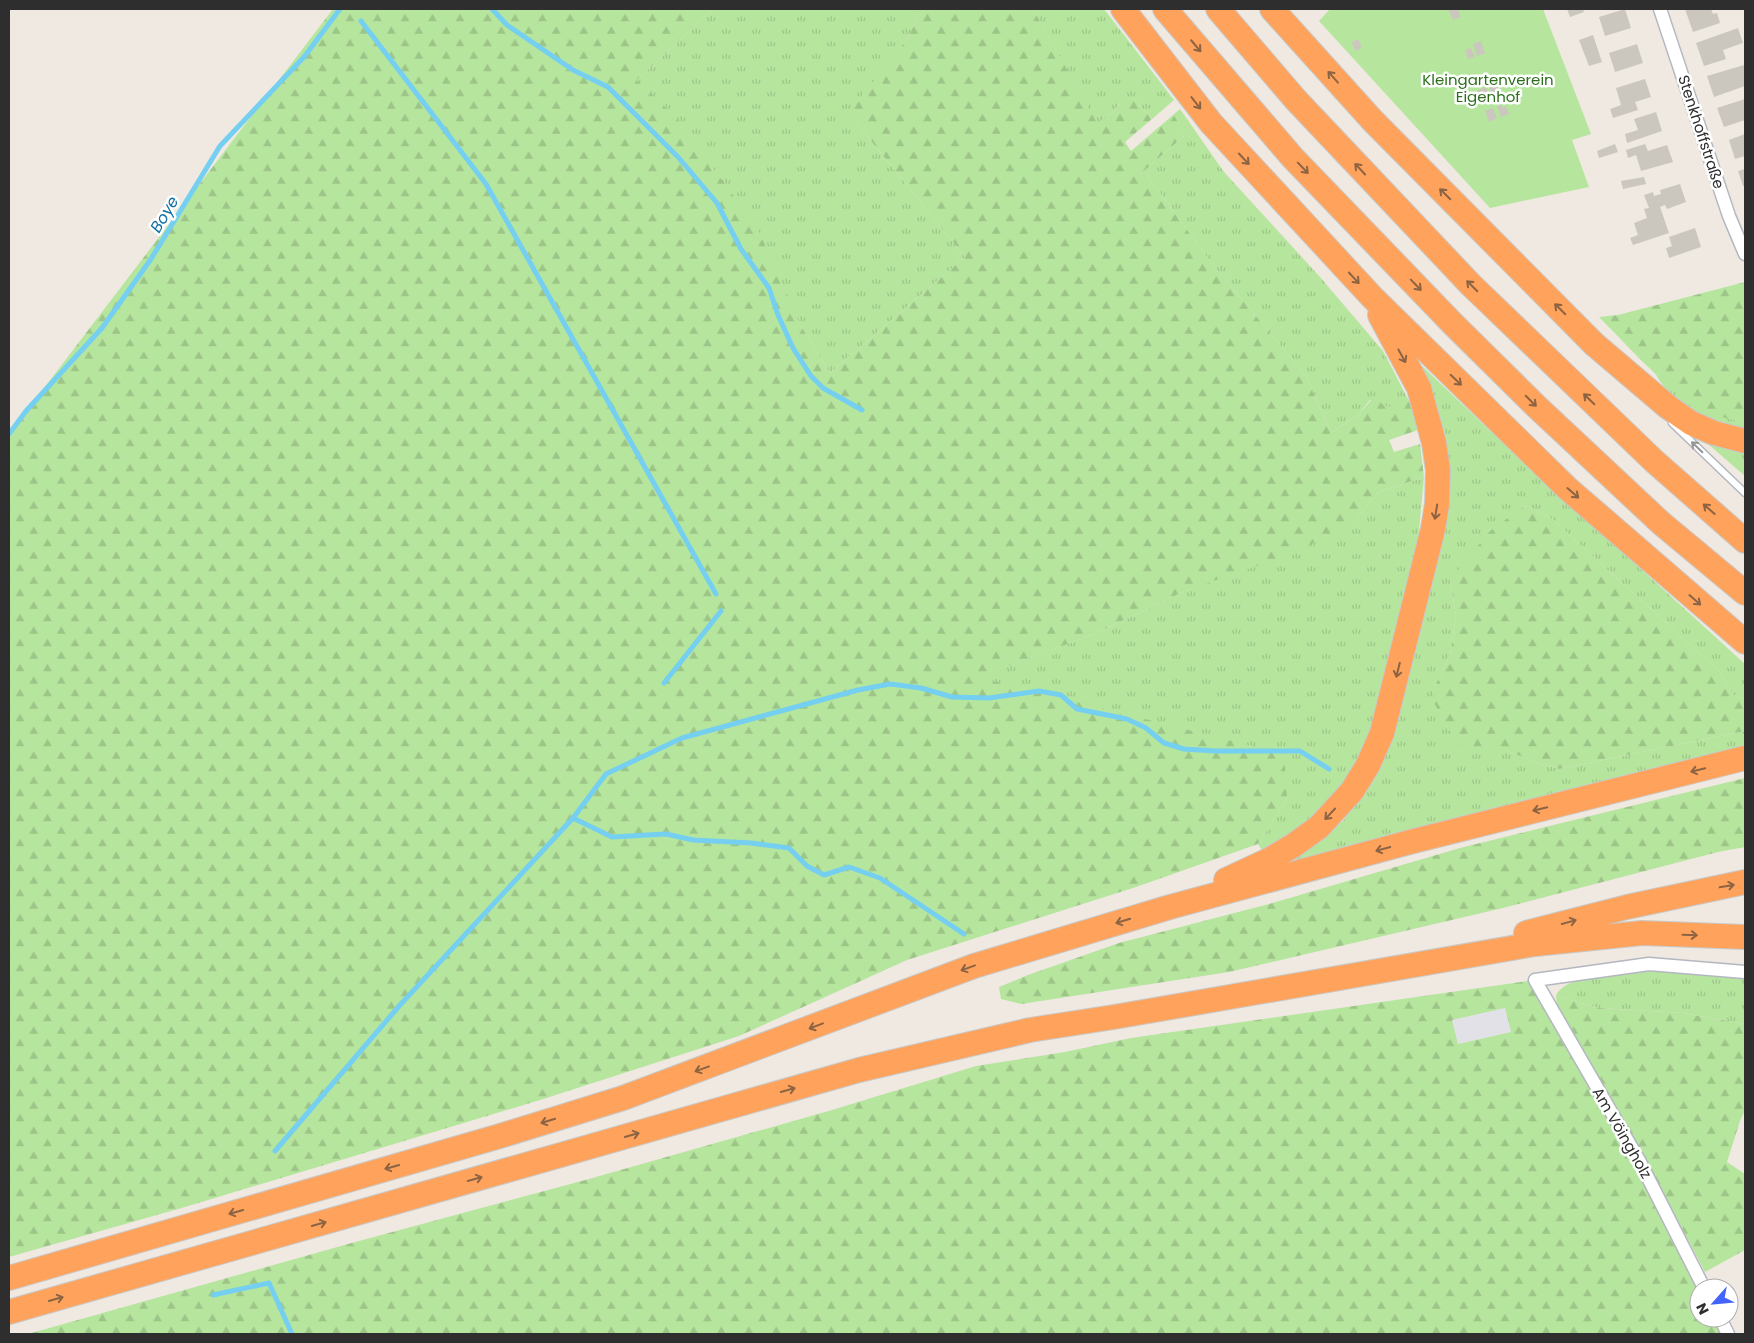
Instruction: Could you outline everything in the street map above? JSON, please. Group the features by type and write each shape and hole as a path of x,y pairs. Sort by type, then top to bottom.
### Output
{"highway":[{"path":"1123,9 1212,123 1372,297 1567,488 1745,642"},
{"path":"1165,9 1293,158 1453,324 1661,523 1745,593"},
{"path":"1218,9 1296,100 1471,285 1654,461 1745,541"},
{"path":"1272,9 1373,121 1594,344 1668,407 1691,423 1714,434 1745,441"},
{"path":"1170,907 1269,860 1294,845 1318,827 1352,791 1368,765 1382,733 1433,529 1437,504 1438,470 1434,443 1419,388 1372,297"},
{"path":"9,1278 500,1136 623,1098 974,966 1170,907 1410,842 1745,758"},
{"path":"1386,970 1627,907 1745,882"},
{"path":"9,1312 859,1070 1030,1030 1123,1016 1535,944 1642,933 1745,937"}],"street":[{"name":"Stenkhoffstraße","path":"1660,9 1726,208 1745,254"},
{"name":"Am Vöingholz","path":"1699,1278 1640,1162 1535,980 1649,964 1745,972"}],"lane":[{"path":"1594,344 1656,407"},
{"path":"1670,420 1745,493"}],"shaded area":[{"path":"1505,1008 1511,1032 1458,1044 1452,1020"}],"green space":[{"path":"333,9 713,9 637,80 674,116 757,227 801,326 830,373 965,257 855,121 852,111 855,104 908,38 916,19 924,9 1033,9 1097,123 1113,113 1120,102 1126,97 1133,98 1152,119 1125,142 1131,151 1173,115 1175,117 1185,135 1144,171 1209,260 1306,376 1331,433 1358,415 1374,397 1390,407 1409,401 1418,430 1389,440 1394,452 1420,444 1424,477 1378,492 1354,522 1292,554 1187,590 1092,635 978,677 1284,754 1287,798 1258,844 1136,887 907,960 739,1036 540,1100 185,1207 9,1257 9,434"},
{"path":"713,9 924,9 916,19 908,38 883,70 855,121 965,257 830,373 801,326 637,80"},
{"path":"1033,9 1104,9 1174,100 1152,119 1133,98 1120,102 1113,113 1097,124"},
{"name":"Kleingartenverein Eigenhof","path":"1330,9 1543,9 1591,134 1572,140 1589,187 1490,208 1319,21"},
{"path":"1180,109 1224,172 1320,277 1383,351 1409,401 1390,408 1370,400 1358,415 1331,433 1306,376 1209,260 1144,171 1185,135 1173,115"},
{"path":"1745,282 1745,422 1728,419 1690,401 1657,375 1599,317 1618,315"},
{"path":"1422,366 1504,444 1745,664 1745,699 1733,695 1720,672 1552,519 1526,505 1450,580 1456,616 1450,655 1435,686 1461,751 1507,751 1559,769 1745,731 1745,745 1621,779 1291,863 1289,860 1344,820 1357,799 1443,537 1420,369"},
{"path":"1655,374 1708,410 1745,422 1745,476 1701,438"},
{"path":"1424,477 1418,541 1375,723 1350,780 1323,812 1263,852 1258,844 1287,798 977,677 1092,635 1187,590 1354,522 1378,492"},
{"path":"1526,505 1552,519 1720,672 1733,695 1745,699 1745,731 1559,769 1507,751 1461,751 1433,701 1435,686 1450,655 1456,616 1450,580 1490,531"},
{"path":"1745,778 1745,847 1718,852 1503,908 1229,972 1021,1004 1001,999 999,987 1119,943 1269,904 1460,848"},
{"path":"1671,971 1745,979 1745,1024 1683,1013 1600,1008 1556,996 1563,988 1575,981 1590,977 1627,972"},
{"path":"1535,980 1640,1162 1694,1278 1689,1278 1689,1328 1725,1328 1728,1334 28,1334 348,1244 589,1179 832,1110 976,1066 1065,1052 1131,1038","holes":["1505,1008 1511,1032 1458,1044 1452,1020"]},
{"path":"1556,996 1600,1008 1683,1013 1745,1024 1745,1110 1727,1162 1745,1174 1745,1250 1705,1272 1636,1141 1557,1007"}],"building":[{"path":"1448,9 1458,9 1461,17 1453,20"},
{"path":"1567,9 1583,9 1584,12 1570,17"},
{"path":"1625,9 1631,28 1605,36 1599,17"},
{"path":"1685,9 1711,9 1713,14 1717,13 1720,23 1693,32"},
{"path":"1738,28 1743,43 1723,50 1726,59 1704,66 1696,43"},
{"path":"1593,35 1602,62 1589,66 1579,40"},
{"path":"1358,39 1362,48 1355,51 1352,42"},
{"path":"1481,41 1485,53 1477,56 1473,44"},
{"path":"1637,44 1643,63 1615,72 1609,53"},
{"path":"1471,48 1475,57 1468,59 1465,50"},
{"path":"1744,65 1745,86 1714,97 1707,76"},
{"path":"1645,79 1651,97 1635,102 1638,110 1613,118 1610,109 1621,105 1616,88"},
{"path":"1493,85 1494,87 1498,86 1501,94 1493,98 1489,86"},
{"path":"1486,87 1490,99 1482,102 1477,91"},
{"path":"1745,99 1745,120 1724,127 1717,108"},
{"path":"1502,105 1503,108 1506,106 1509,114 1501,117 1497,106"},
{"path":"1493,108 1497,118 1489,122 1485,111"},
{"path":"1656,112 1662,131 1627,143 1625,134 1638,130 1634,119"},
{"path":"1745,134 1745,156 1735,159 1729,140"},
{"path":"1615,144 1618,152 1599,158 1597,151"},
{"path":"1645,144 1648,151 1667,145 1673,162 1641,171 1636,155 1628,158 1626,150"},
{"path":"1745,169 1745,186 1743,186 1738,171"},
{"path":"1644,177 1646,184 1623,189 1621,181"},
{"path":"1680,184 1686,202 1667,209 1665,205 1660,207 1669,233 1633,245 1630,238 1638,235 1634,223 1647,218 1644,209 1649,208 1644,195 1653,192 1654,196 1661,194 1660,190"},
{"path":"1695,228 1701,247 1669,258 1666,248 1672,246 1669,237"}],"waterway":[{"name":"Boye","path":"9,434 26,411 102,328 151,259 220,146 304,57 340,9"},
{"path":"492,9 507,25 573,70 608,87 678,157 717,203 741,249 769,288 778,315 793,348 811,376 823,388 862,410"},
{"path":"361,21 486,184 716,594"},
{"path":"664,683 721,611"},
{"path":"275,1151 400,1005 573,818 606,774 682,738 858,690 890,684 921,688 952,697 989,698 1039,691 1061,695 1077,709 1127,719 1146,728 1164,743 1184,749 1300,751 1329,769"},
{"path":"573,818 612,837 666,834 693,840 751,843 789,848 807,866 824,875 849,867 880,878 964,934"},
{"path":"213,1295 269,1283 292,1334"}]}
